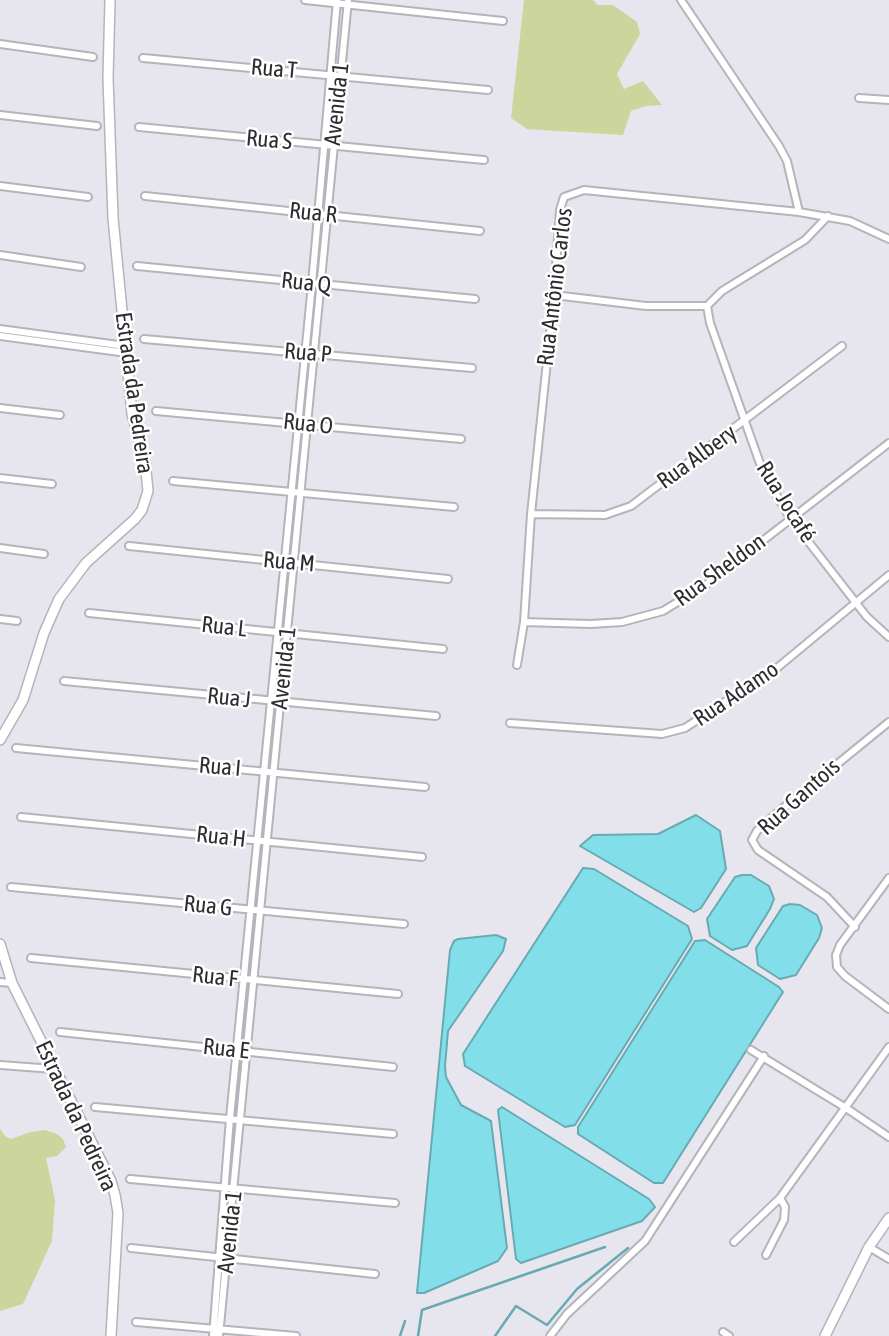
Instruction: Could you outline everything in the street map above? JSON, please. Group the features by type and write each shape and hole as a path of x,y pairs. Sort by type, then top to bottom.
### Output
{"street":[{"name":"Estrada da Pedreira","path":"0,740 23,700 44,633 59,599 86,563 135,519 148,491 145,461 132,414 113,218 107,78 110,0"},
{"path":"305,0 347,2 503,21"},
{"path":"681,0 779,146 787,161 799,212"},
{"name":"Avenida 1","path":"223,1259 234,1190 246,1051 251,910 263,771 312,284 337,1"},
{"name":"Avenida 1","path":"216,1332 223,1259 230,1118 237,1050 260,911 275,772 347,2"},
{"path":"0,44 93,57"},
{"name":"Rua T","path":"143,58 488,90"},
{"path":"859,98 889,100"},
{"path":"0,115 97,126"},
{"name":"Rua S","path":"139,127 484,160"},
{"path":"0,186 88,197"},
{"name":"Rua Antônio Carlos","path":"517,665 524,622 531,514 560,210 564,197 584,190 799,212 850,220 889,239"},
{"name":"Rua R","path":"145,196 480,231"},
{"path":"554,295 646,306 707,306 722,291 805,240 828,216"},
{"path":"0,255 81,267"},
{"name":"Rua Q","path":"137,267 475,299"},
{"name":"Rua Jocafé","path":"707,306 710,323 763,472 790,518 867,617 889,637"},
{"path":"3,333 126,349"},
{"name":"Rua P","path":"144,339 472,368"},
{"name":"Rua Albery","path":"531,514 605,515 631,506 842,346"},
{"path":"0,408 60,415"},
{"name":"Rua O","path":"156,411 461,439"},
{"name":"Rua Sheldon","path":"524,622 622,622 663,611 706,584 889,443"},
{"path":"0,478 52,484"},
{"path":"173,481 454,508"},
{"name":"Rua M","path":"129,546 448,579"},
{"path":"0,548 44,554"},
{"name":"Rua Adamo","path":"510,723 662,734 685,728 777,668 889,575"},
{"name":"Rua L","path":"89,613 443,649"},
{"path":"0,619 17,621"},
{"name":"Rua J","path":"64,681 436,716"},
{"name":"Rua Gantois","path":"855,927 827,897 758,850 752,840 757,831 777,813 889,722"},
{"name":"Rua I","path":"16,748 425,787"},
{"name":"Rua H","path":"21,817 422,857"},
{"path":"889,878 840,945 836,955 837,967 845,976 889,1009"},
{"name":"Rua G","path":"11,887 404,923"},
{"name":"Estrada da Pedreira","path":"0,944 12,983 116,1195 118,1213 111,1336"},
{"name":"Rua F","path":"31,958 398,994"},
{"path":"0,982 12,983"},
{"name":"Rua E","path":"60,1032 393,1067"},
{"path":"734,1242 780,1198 889,1047"},
{"path":"751,1050 889,1137"},
{"path":"550,1336 567,1314 645,1241 764,1056"},
{"path":"0,1065 54,1069"},
{"path":"95,1107 393,1134"},
{"path":"130,1179 395,1203"},
{"path":"766,1255 784,1220 785,1207 780,1198"},
{"path":"825,1336 869,1247 889,1218"},
{"path":"869,1247 889,1259"},
{"path":"131,1248 375,1274"},
{"path":"136,1322 216,1332 296,1336"}],"green space":[{"path":"524,0 593,0 598,5 613,5 637,22 640,34 617,74 624,89 643,81 662,105 645,106 631,111 623,135 527,129 511,118"},
{"path":"0,1129 11,1139 45,1130 57,1134 66,1147 57,1156 46,1158 55,1200 52,1241 23,1304 0,1311"}],"water":[{"path":"696,815 720,831 726,869 701,908 694,912 580,846 593,835 658,834"},
{"path":"583,868 594,869 688,926 692,939 575,1125 565,1127 465,1066 463,1054"},
{"path":"751,875 769,886 774,899 747,946 732,950 710,936 707,919 735,877"},
{"path":"800,905 817,915 822,928 819,938 796,975 780,979 758,965 756,948 783,906"},
{"path":"496,935 506,939 503,951 448,1031 445,1066 446,1077 461,1105 491,1121 507,1248 498,1261 424,1293 417,1293 450,950 458,939"},
{"path":"705,940 783,992 663,1183 654,1183 578,1134 578,1127 695,941"},
{"path":"502,1107 649,1199 655,1207 642,1221 521,1263 516,1259 498,1110"}],"waterway":[{"path":"418,1336 422,1310 605,1247"},
{"path":"495,1336 516,1306 547,1325 577,1289 628,1248"},
{"path":"400,1336 405,1321"}]}
